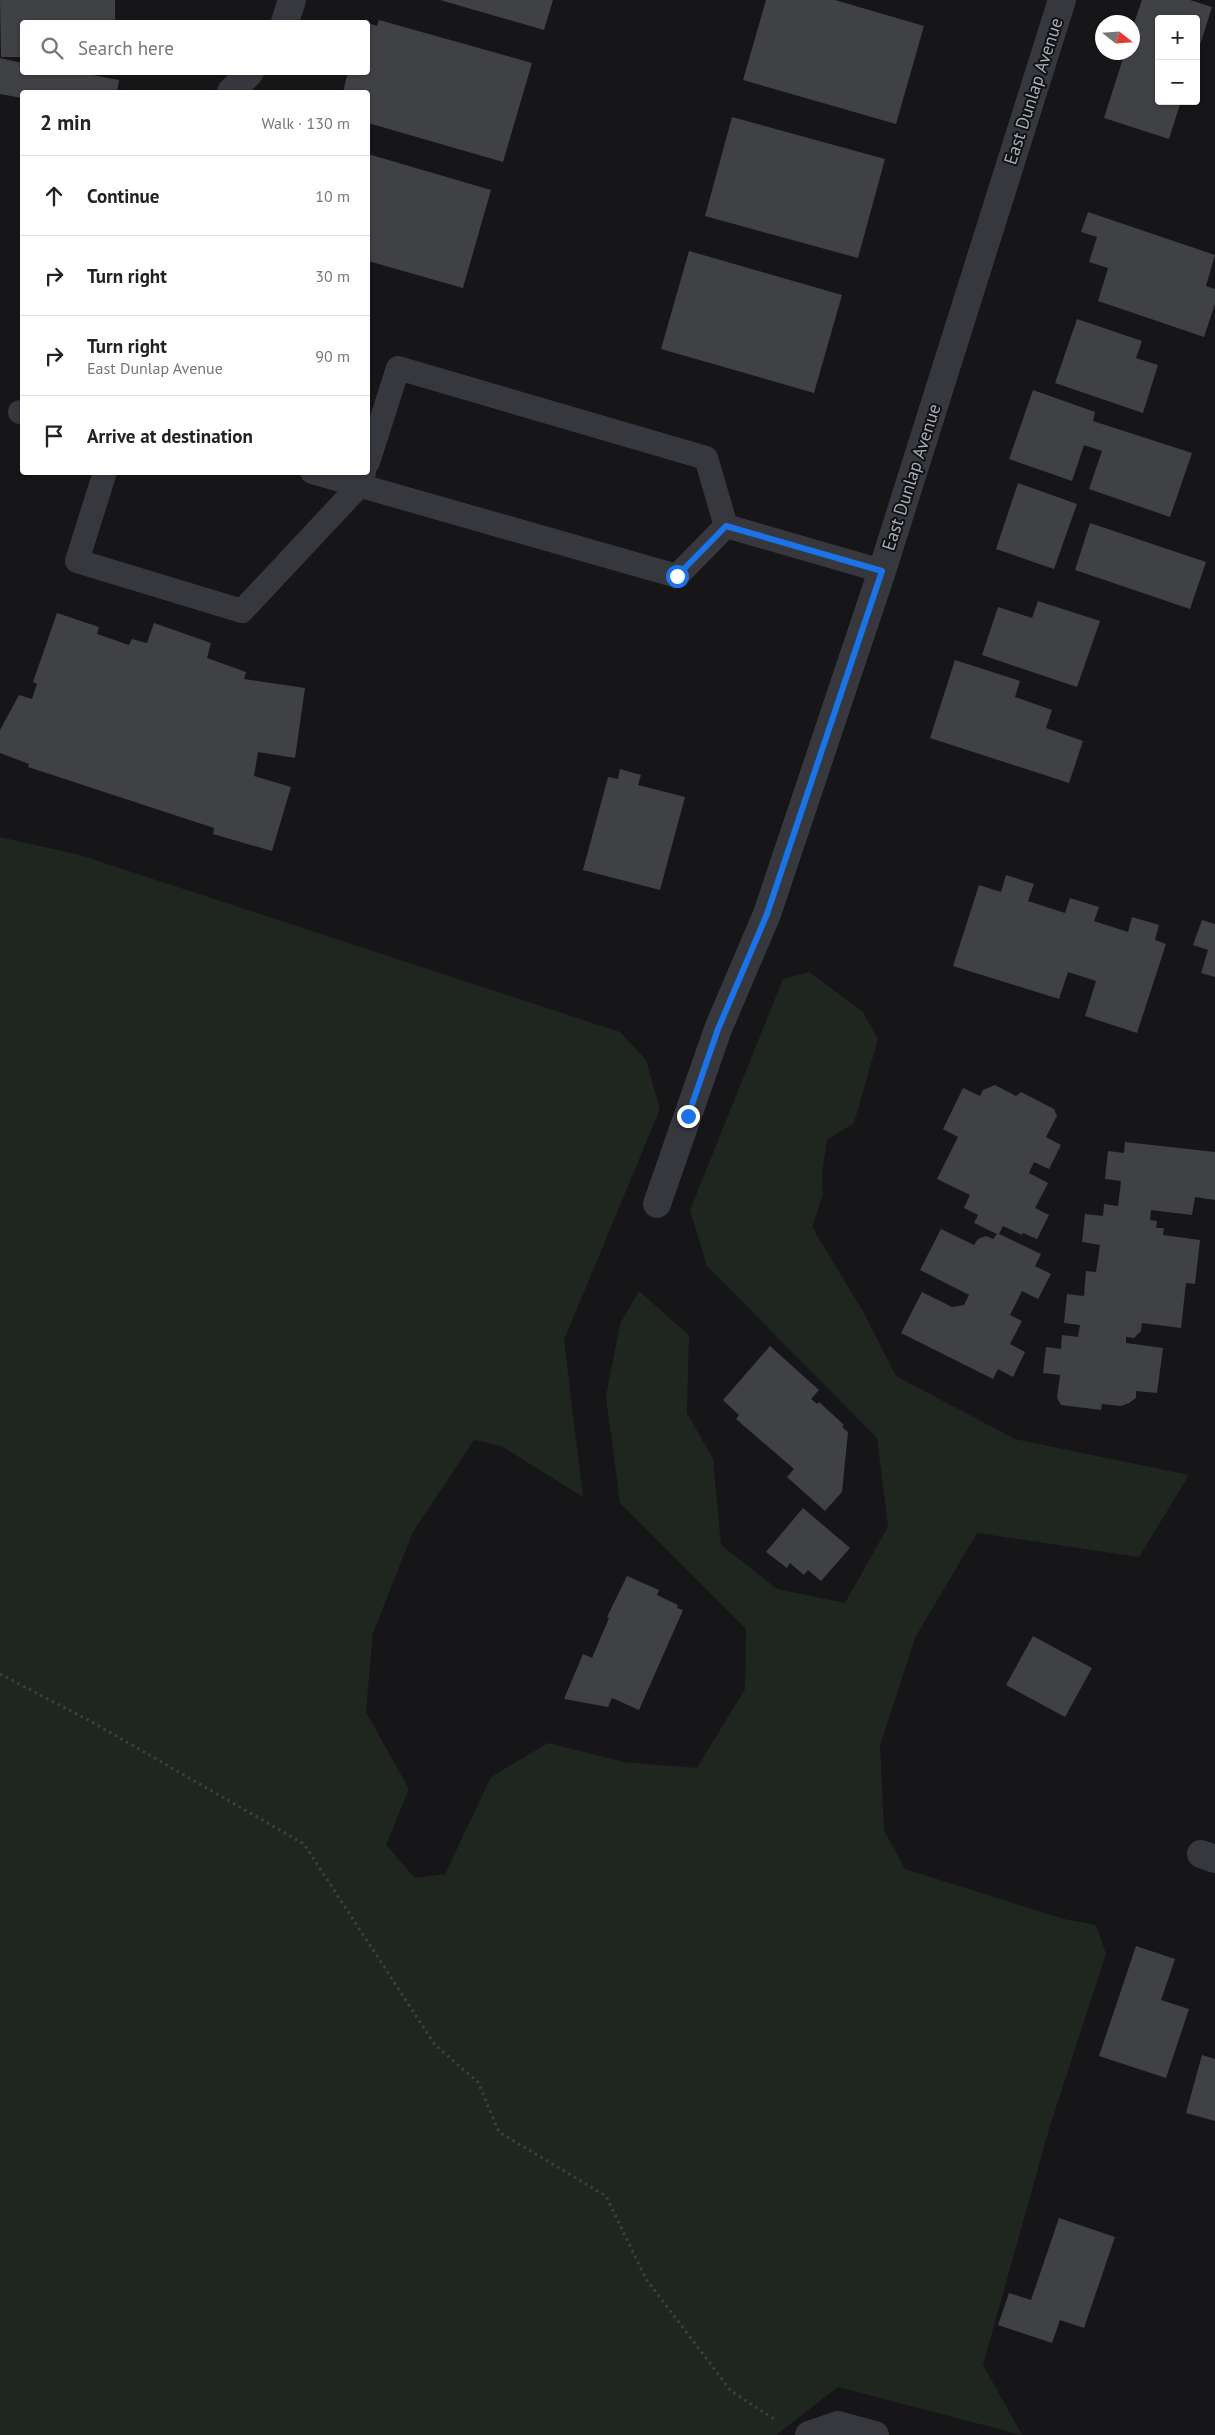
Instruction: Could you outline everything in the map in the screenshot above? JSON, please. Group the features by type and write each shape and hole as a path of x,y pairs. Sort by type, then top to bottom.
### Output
{"street":[{"path":"286,20 292,0"},
{"name":"East Dunlap Avenue","path":"657,1204 718,1029 767,914 882,571 1062,0"},
{"path":"233,90 247,75"},
{"path":"809,2435 838,2425 875,2435"}],"lane":[{"path":"370,456 398,368 706,458 726,526"},
{"path":"104,475 77,561 242,611 362,479"},
{"path":"333,475 362,479 677,576 726,526"},
{"path":"726,526 882,571"}],"path":[{"path":"0,1674 92,1722 304,1844 435,2045 478,2082 499,2132 606,2196 646,2279 731,2391 779,2422"}],"shaded area":[{"path":"0,837 80,855 620,1032 646,1060 660,1109 564,1340 583,1497 501,1446 474,1440 413,1532 373,1633 366,1712 409,1789 386,1845 415,1878 445,1874 491,1777 548,1743 624,1762 697,1768 745,1689 746,1629 620,1503 606,1396 620,1324 639,1291 689,1335 687,1413 713,1459 721,1545 777,1589 845,1603 888,1527 877,1438 707,1266 690,1210 783,979 809,972 863,1012 878,1039 854,1123 827,1140 822,1174 823,1194 812,1227 865,1315 896,1376 1015,1439 1189,1475 1139,1557 977,1533 915,1638 880,1746 884,1830 905,1869 1064,1919 1096,1925 1106,1954 1049,2129 983,2365 1022,2435 838,2387 776,2435 0,2435"}],"building":[{"path":"0,0 115,0 115,20 20,20 20,57 1,57"},
{"path":"440,0 553,0 544,30"},
{"path":"766,0 835,0 924,26 896,124 743,80"},
{"path":"1142,0 1190,0 1212,7 1200,45 1200,15 1155,15 1155,105 1180,105 1169,139 1104,118 1122,60 1140,60 1140,15 1137,15"},
{"path":"379,20 532,63 503,162 370,124 370,90 344,90 347,75 370,75 370,24 377,26"},
{"path":"0,58 20,63 20,75 93,75 119,80 117,90 20,90 20,98 0,94"},
{"path":"732,117 885,159 858,258 705,216"},
{"path":"370,155 491,190 463,288 370,262"},
{"path":"1088,212 1215,255 1206,286 1215,289 1215,304 1204,337 1098,301 1108,268 1089,262 1097,237 1081,232"},
{"path":"689,251 842,295 814,393 661,349"},
{"path":"1077,319 1142,341 1136,358 1158,365 1143,413 1055,383"},
{"path":"1033,390 1095,412 1093,421 1192,453 1170,517 1089,489 1102,451 1084,445 1072,481 1009,459"},
{"path":"1018,483 1077,504 1054,569 996,549"},
{"path":"1090,523 1206,562 1190,609 1075,570"},
{"path":"1038,601 1100,621 1077,687 982,655 998,607 1032,618"},
{"path":"57,613 99,627 97,634 129,645 132,639 147,643 154,623 211,643 207,658 246,672 244,679 305,688 295,758 258,752 254,776 291,787 272,851 213,834 214,828 28,767 29,764 0,753 0,730 19,695 32,699 37,684 33,682"},
{"path":"955,660 1020,681 1015,697 1052,710 1046,728 1083,741 1069,783 930,738"},
{"path":"620,769 641,775 638,785 685,797 660,890 583,870 608,777 618,779"},
{"path":"1006,875 1034,884 1028,901 1065,913 1070,898 1099,907 1094,921 1128,932 1132,917 1159,925 1155,940 1166,944 1137,1033 1085,1016 1096,981 1068,972 1059,999 953,966 979,885 1001,892"},
{"path":"1202,920 1215,924 1215,977 1201,973 1208,950 1193,945"},
{"path":"995,1085 1016,1096 1021,1092 1054,1109 1057,1116 1046,1137 1061,1145 1049,1169 1034,1162 1029,1173 1048,1183 1035,1208 1049,1215 1037,1239 1023,1233 1022,1235 1003,1226 999,1234 1041,1254 1035,1266 1051,1274 1038,1299 1022,1291 1010,1315 1022,1321 1010,1344 1025,1352 1013,1377 998,1369 993,1379 901,1333 922,1292 952,1307 964,1305 969,1295 920,1270 941,1229 974,1245 978,1239 986,1236 993,1239 997,1234 974,1223 978,1215 964,1208 970,1195 937,1179 958,1137 943,1129 963,1088 980,1096 983,1090"},
{"path":"1125,1142 1215,1152 1215,1200 1195,1197 1192,1215 1151,1210 1150,1220 1157,1221 1156,1228 1164,1228 1163,1235 1200,1240 1195,1284 1186,1283 1181,1328 1142,1323 1141,1331 1134,1338 1126,1337 1126,1343 1163,1348 1157,1393 1136,1391 1136,1398 1129,1403 1121,1406 1102,1404 1101,1410 1061,1405 1057,1398 1060,1375 1043,1373 1046,1347 1061,1349 1062,1335 1078,1337 1080,1325 1064,1323 1067,1294 1084,1296 1086,1271 1096,1272 1100,1245 1082,1242 1085,1214 1103,1216 1104,1204 1118,1206 1121,1181 1105,1179 1108,1151 1124,1153"},
{"path":"770,1346 819,1390 811,1399 817,1404 819,1402 844,1425 842,1427 848,1432 842,1492 825,1511 787,1477 794,1469 736,1419 739,1415 723,1400"},
{"path":"803,1508 850,1548 821,1581 808,1570 804,1575 790,1563 787,1568 766,1552"},
{"path":"627,1576 659,1590 657,1595 678,1605 677,1608 683,1610 639,1710 612,1698 608,1707 564,1699 583,1654 592,1658 609,1618 607,1617"},
{"path":"1033,1636 1092,1668 1065,1717 1006,1685"},
{"path":"1136,1946 1175,1959 1161,2000 1189,2009 1166,2078 1099,2056"},
{"path":"1202,2055 1215,2059 1215,2121 1186,2113"},
{"path":"1059,2218 1115,2237 1084,2328 1060,2320 1052,2343 998,2325 1009,2293 1031,2300"}],"route":[{"path":"677,576 726,526 882,571 767,914 718,1029 688,1116"}]}
